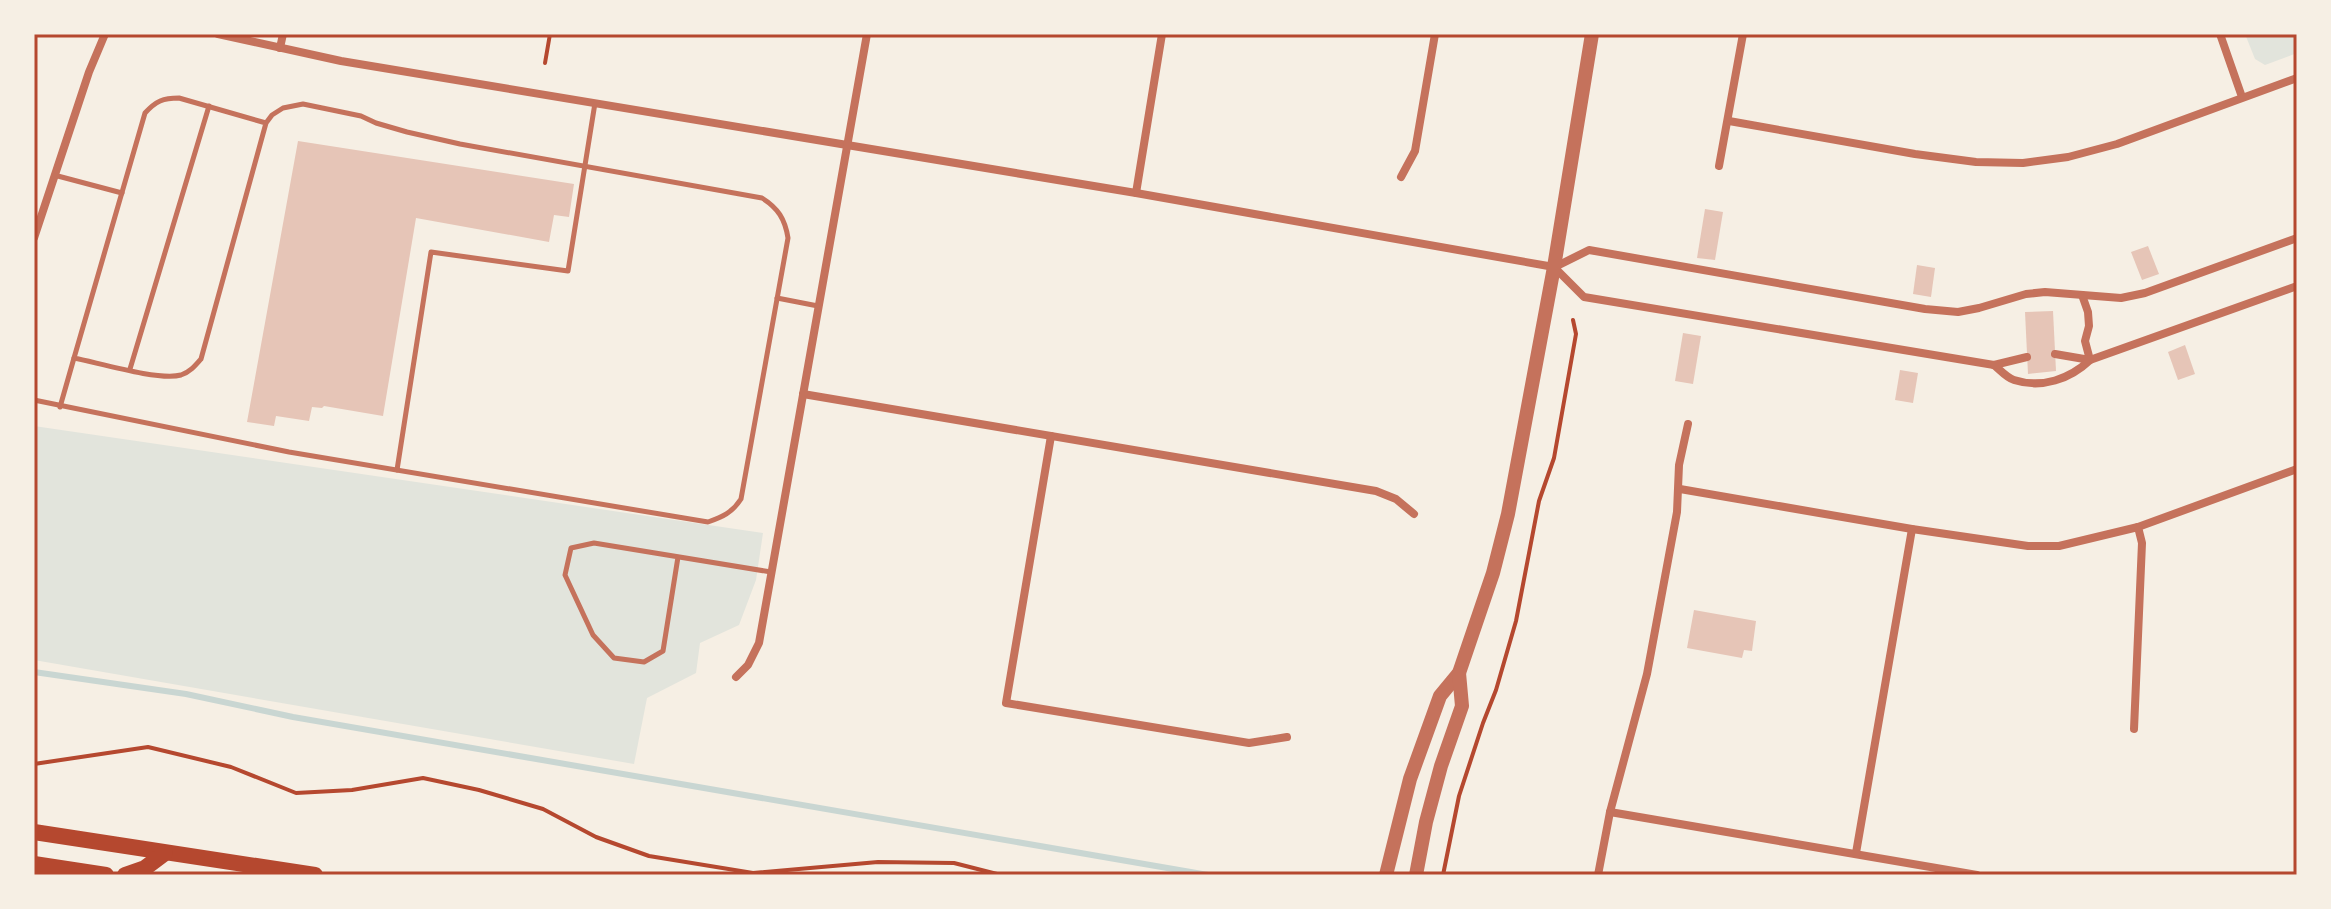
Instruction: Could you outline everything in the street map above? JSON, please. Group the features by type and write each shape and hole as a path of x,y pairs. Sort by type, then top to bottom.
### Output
{"main road":[{"path":"34,832 315,875"},
{"path":"125,875 145,868 165,853"},
{"path":"34,864 106,875"}],"street":[{"path":"34,238 89,72 105,34"},
{"path":"218,34 341,61 1136,193 1554,267 1584,297 1994,365 2027,357"},
{"path":"280,48 283,34"},
{"path":"736,677 748,665 759,643 867,34"},
{"path":"1136,193 1162,34"},
{"path":"1401,177 1415,151 1435,34"},
{"path":"1386,875 1410,779 1440,696 1459,673 1493,573 1508,514 1554,267 1592,34"},
{"path":"1719,166 1743,34"},
{"path":"2220,34 2242,97"},
{"path":"1729,121 1915,154 1976,162 2023,163 2068,157 2117,144 2297,78"},
{"path":"1554,267 1589,250 1925,309 1958,312 2026,294 2062,292 2121,298 2145,293 2297,238"},
{"path":"1994,365 2012,380 2035,383 2069,376 2090,360 2297,286"},
{"path":"2082,295 2088,312 2089,326 2085,341 2090,360"},
{"path":"2055,354 2090,360"},
{"path":"803,394 1376,491 1396,499 1414,514"},
{"path":"1598,875 1610,812 1647,674 1680,489 1679,465 1688,424"},
{"path":"1051,436 1006,703 1249,743 1287,737"},
{"path":"1680,489 1912,529 2028,546 2059,546 2138,527 2297,469"},
{"path":"2134,729 2142,543 2138,527"},
{"path":"1856,853 1912,529"},
{"path":"1416,875 1441,766 1462,706 1459,673"},
{"path":"1610,812 1977,875"}],"lane":[{"path":"60,407 145,113 154,103 165,98 179,98 266,123"},
{"path":"396,470 431,252 568,271 595,102"},
{"path":"34,400 289,452 708,522 735,509 741,499 788,238 784,220 762,198 407,132 361,116 303,104 283,108 266,123 201,359 191,370 179,376 163,376 74,358"},
{"path":"130,369 209,106"},
{"path":"54,175 122,193"},
{"path":"777,298 818,306"},
{"path":"678,557 663,651 644,662 614,658 593,635 565,575 571,548 594,543 771,572"}],"path":[{"path":"545,63 550,34"},
{"path":"1443,875 1459,796 1516,621 1539,501 1554,458 1576,334 1573,320"},
{"path":"34,764 148,747 231,767 296,793 352,790 423,778 543,809 596,837 649,856 753,873 878,862 954,863 1001,875"}],"shaded area":[{"path":"2245,34 2297,34 2297,53 2265,65 2255,59"},
{"path":"34,426 763,533 756,580 739,625 700,643 696,673 647,698 634,764 34,660"}],"building":[{"path":"298,141 574,184 569,217 554,215 549,242 416,218 383,416 324,406 312,407 309,421 276,416 274,426 247,422"},
{"path":"1705,209 1723,212 1715,260 1697,258"},
{"path":"2148,246 2159,274 2142,280 2131,252"},
{"path":"1917,265 1935,268 1931,297 1913,294"},
{"path":"2053,311 2056,371 2028,374 2025,312"},
{"path":"1683,333 1701,336 1693,384 1675,381"},
{"path":"2185,345 2195,374 2178,380 2168,352"},
{"path":"1900,370 1918,373 1913,403 1895,400"},
{"path":"1694,610 1756,621 1752,651 1744,650 1742,658 1687,648"}],"waterway":[{"path":"34,672 186,694 293,717 1208,875"}]}
